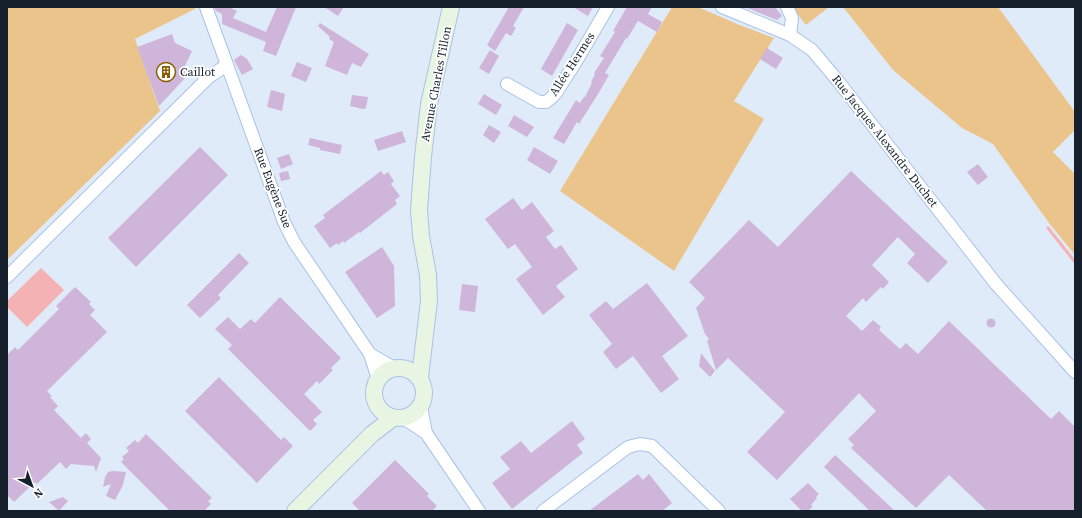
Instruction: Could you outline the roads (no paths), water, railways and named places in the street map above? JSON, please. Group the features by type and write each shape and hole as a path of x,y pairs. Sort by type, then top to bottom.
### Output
{"street":[{"name":"Rue Eugène Sue","path":"206,7 284,222 294,242 370,354 378,379"},
{"name":"Avenue Charles Tillon","path":"420,377 429,301 428,275 421,236 419,210 423,157 430,104 451,7"},
{"name":"Allée Hermes","path":"507,84 539,102 546,102 550,99 556,93 577,60 608,7"},
{"name":"Rue Jacques Alexandre Duchet","path":"722,7 790,35 812,50 824,62 996,284 1075,372"},
{"path":"787,7 792,18 790,35"},
{"path":"7,277 210,77 227,65"},
{"name":"Avenue Charles Tillon","path":"399,368 416,351 425,327"},
{"name":"Rue Eugène Sue","path":"370,354 399,368"},
{"path":"295,511 372,434 398,418 414,415 421,407 425,397 425,390 420,377 416,373 399,368 383,373 378,379 374,393 378,408 382,412 398,418 426,433"},
{"path":"421,407 426,433 479,511"},
{"path":"372,434 378,408"},
{"path":"543,511 628,447 640,444 652,446 719,511"}],"waterway":[{"path":"1048,228 1075,262"}],"place":[{"name":"Caillot","path":"166,72"}]}
